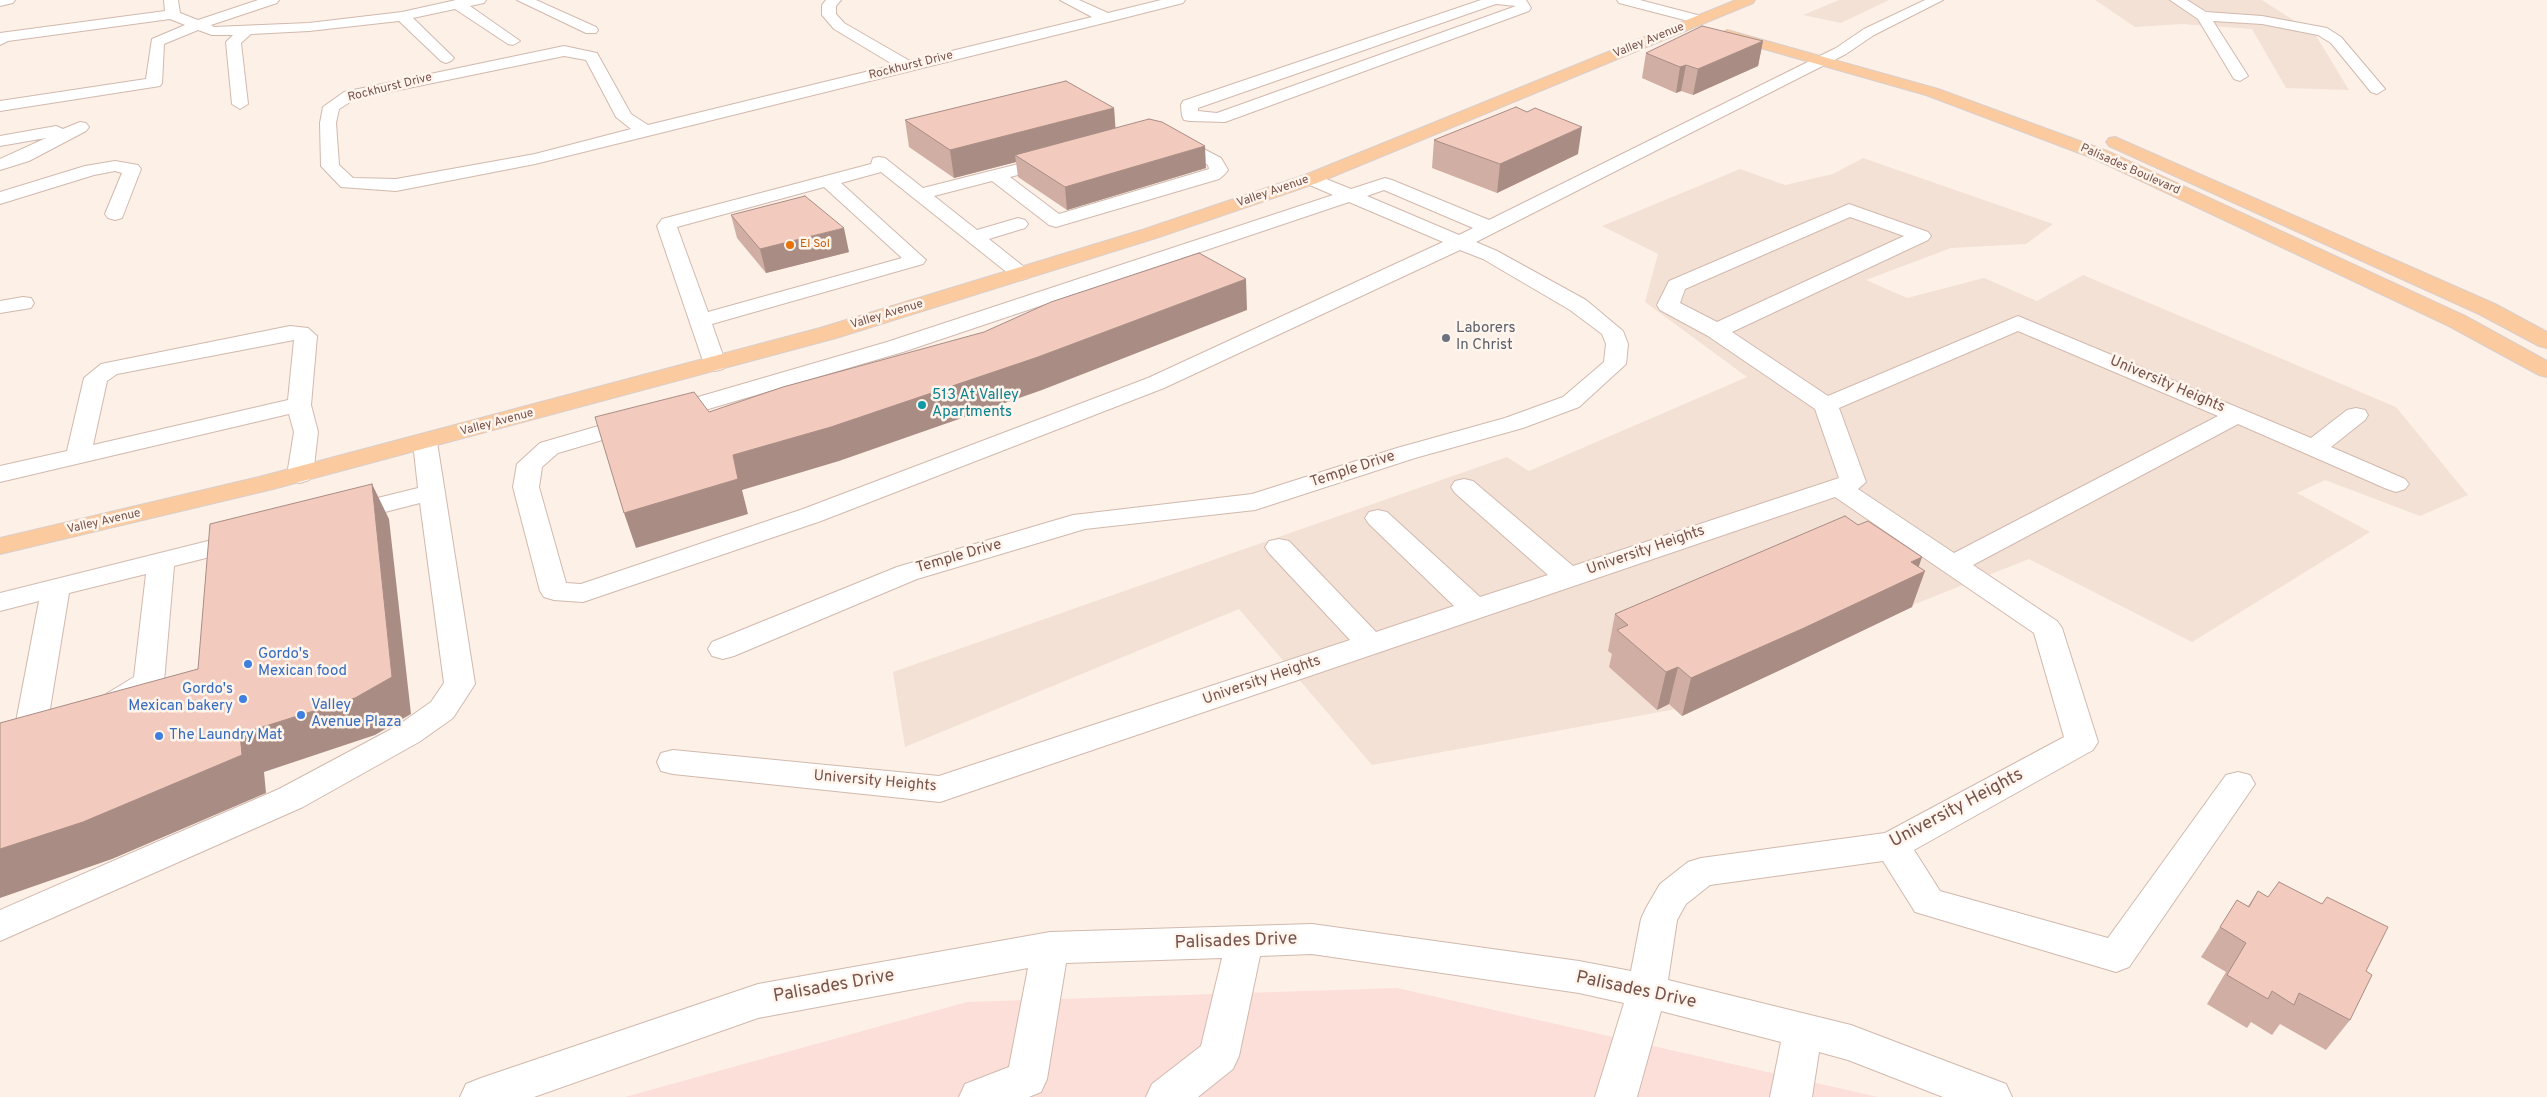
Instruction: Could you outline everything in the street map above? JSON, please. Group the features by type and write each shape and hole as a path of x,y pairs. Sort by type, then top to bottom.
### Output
{"main road":[{"name":"Valley Avenue","path":"0,546 300,475 425,442 828,333 1021,274 1149,234 1311,179 1748,0"},
{"name":"Palisades Boulevard","path":"1701,20 1832,56 1988,94"},
{"name":"Palisades Boulevard","path":"1832,56 2101,155 2458,321 2547,370"},
{"name":"Palisades Boulevard","path":"2097,134 2488,309 2547,341"}],"street":[{"path":"0,2 8,0"},
{"path":"0,106 154,82 157,42 198,25 272,0"},
{"path":"0,41 2,37 172,7 198,25 212,31 246,31 309,27 402,16 479,0"},
{"path":"524,0 591,30"},
{"path":"834,0 829,5 829,16 839,26 909,67"},
{"path":"1067,0 1107,18"},
{"name":"Rockhurst Drive","path":"645,131 624,116 592,56 564,51 350,95 331,107 328,123 330,166 348,183 396,185 535,159 1178,0"},
{"path":"1495,0 1521,0 1524,8 1219,118 1190,116 1189,105 1495,0"},
{"path":"1488,227 1386,184 895,347 549,448 530,464 526,487 554,592 583,593 803,518 1147,387 1458,243 1832,56 1869,32 1936,0"},
{"path":"2177,0 2203,16 2240,76"},
{"path":"1634,1 1701,20"},
{"path":"457,4 513,40"},
{"path":"402,16 446,58"},
{"path":"2203,16 2271,21 2322,30 2336,40 2377,89"},
{"path":"240,104 233,42 246,31"},
{"path":"0,141 80,127 23,157 0,165"},
{"path":"996,176 1056,221 1213,174 1219,170 1215,162 1176,139 1159,135"},
{"path":"920,194 996,176 1073,154"},
{"path":"715,364 667,226 669,223 881,164 1021,274"},
{"path":"0,198 91,170 115,166 132,169 115,214"},
{"name":"Temple Drive","path":"723,649 907,572 1082,521 1255,502 1406,453 1514,423 1571,402 1615,364 1617,344 1612,331 1601,320 1490,255 1458,243 1352,194 1311,179"},
{"path":"700,321 916,260 827,180"},
{"path":"1716,331 1922,236 1849,210 1676,285 1668,305 1716,331 1826,404 1853,482 1838,487"},
{"path":"973,237 1018,224"},
{"path":"0,307 23,303"},
{"name":"University Heights","path":"1826,404 2018,323 2237,415"},
{"path":"78,456 96,378 108,369 290,333 300,333 306,336 299,405 306,432 300,475"},
{"path":"0,474 299,405"},
{"path":"2237,415 2396,484"},
{"name":"University Heights","path":"1952,565 2237,415"},
{"path":"2314,448 2356,415"},
{"path":"0,926 291,798 408,734 442,710 460,684 425,442"},
{"path":"1464,487 1568,577"},
{"name":"University Heights","path":"673,762 940,789 1838,487 2047,628 2082,742 1892,846 1701,872 1673,894 1659,919 1647,991 1616,1097"},
{"path":"325,519 432,492"},
{"path":"1378,518 1475,609"},
{"path":"0,602 267,534"},
{"path":"1279,547 1371,644"},
{"path":"88,710 117,702 149,682 161,561"},
{"path":"56,588 19,730 59,719"},
{"path":"1892,846 1928,902 2116,956 2238,784"},
{"name":"Palisades Drive","path":"481,1097 758,1001 1050,948 1312,940 1579,977 1647,991 1851,1043 1991,1097"},
{"path":"1167,1097 1219,1056 1245,941"},
{"path":"980,1097 1027,1079 1050,948"},
{"path":"1792,1097 1803,1031"}],"shaded area":[{"path":"1839,0 1889,0 1841,23 1803,15"},
{"path":"2095,0 2262,0 2315,34 2349,90 2286,88 2252,29 2182,24 2135,27"},
{"path":"1863,158 2053,224 2026,244 1951,248 1866,280 1907,298 1984,278 2037,301 2083,275 2396,407 2468,495 2420,516 2325,480 2297,493 2370,532 2192,642 2029,559 1915,604 1676,709 1372,765 1239,609 905,747 893,672 1507,457 1529,471 1747,377 1645,302 1658,254 1602,226 1740,169 1785,185 1833,174"},
{"path":"1397,988 1878,1097 625,1097 967,1002"}],"building":[{"path":"1702,26 1763,41 1698,69 1686,65 1680,67 1646,53"},
{"path":"1066,81 1114,108 950,150 905,120"},
{"path":"1516,107 1527,112 1535,108 1582,127 1500,164 1434,140"},
{"path":"1149,119 1162,122 1205,146 1065,187 1015,155"},
{"path":"805,196 844,228 760,249 731,215"},
{"path":"1199,253 1246,279 1038,357 831,427 733,455 738,479 624,513 595,417 694,392 709,412 783,387 984,332 1051,302"},
{"name":"Valley Avenue Plaza","path":"372,484 392,677 355,698 240,734 242,755 83,822 0,849 0,723 198,669 210,524"},
{"path":"1845,516 1858,525 1868,521 1922,557 1911,562 1925,571 1804,628 1691,678 1678,667 1666,672 1617,630 1628,625 1615,614"},
{"path":"2279,882 2322,904 2327,897 2388,927 2366,971 2372,975 2350,1020 2299,993 2294,1005 2272,991 2268,999 2227,975 2246,943 2220,927 2237,900 2249,907 2258,891 2268,897"}],"place":[{"name":"El Sol","path":"790,245"},
{"name":"Laborers In Christ","path":"1446,338"},
{"name":"513 At Valley Apartments","path":"922,405"},
{"name":"Gordo's Mexican food","path":"248,664"},
{"name":"Gordo's Mexican bakery","path":"243,699"},
{"name":"Valley Avenue Plaza","path":"301,715"},
{"name":"The Laundry Mat","path":"159,736"}]}
